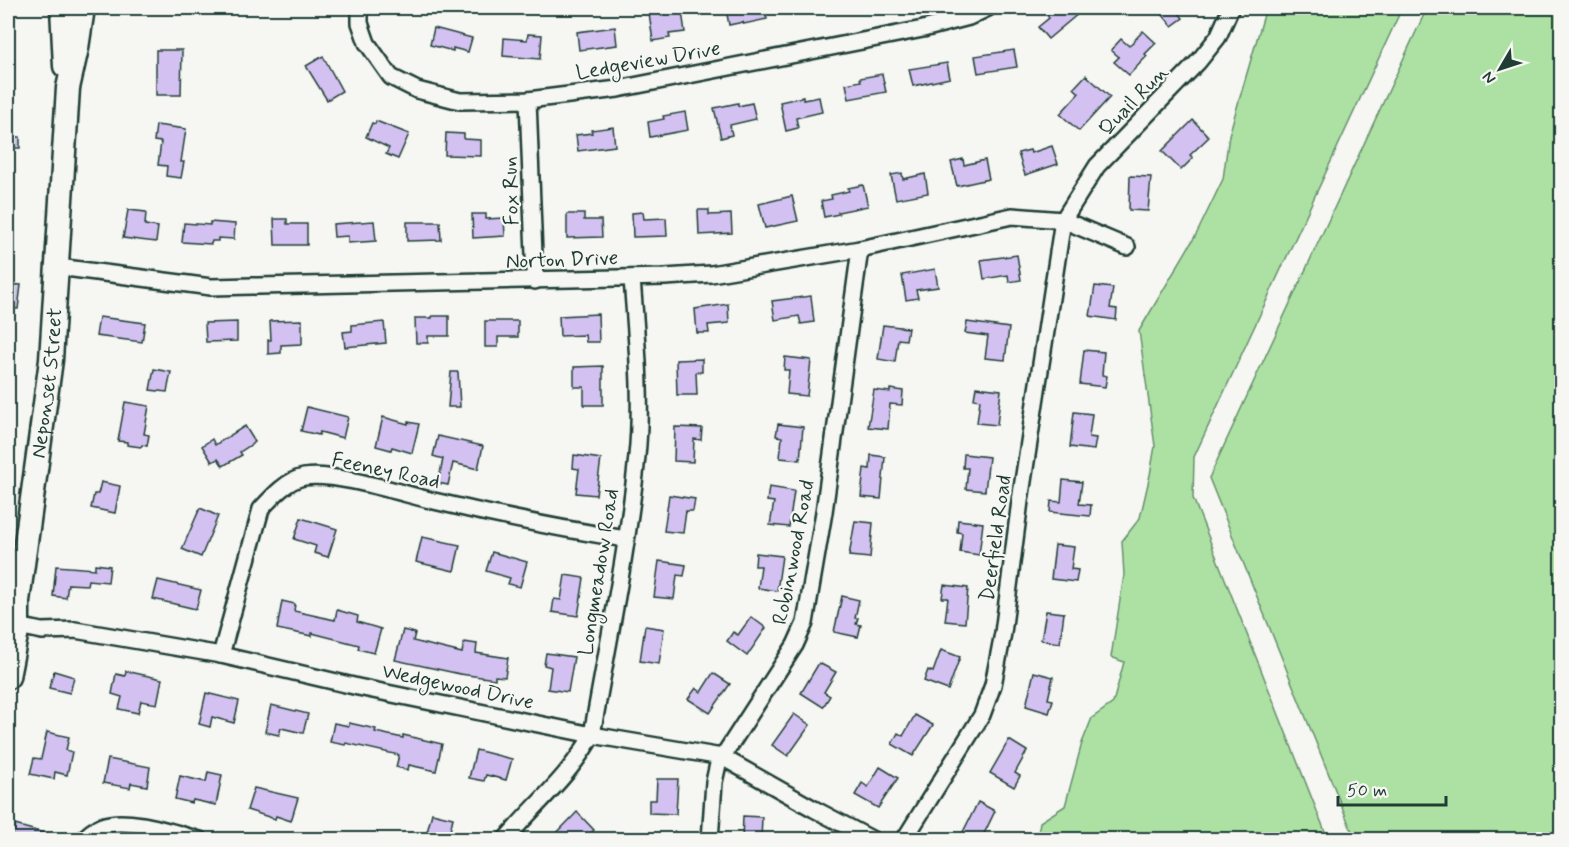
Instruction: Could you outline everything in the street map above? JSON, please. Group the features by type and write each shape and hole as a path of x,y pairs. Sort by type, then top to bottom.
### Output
{"main road":[{"name":"Neponset Street","path":"62,8 68,88"},
{"name":"Neponset Street","path":"8,676 18,626 13,599 48,386 58,267 68,88 83,8"}],"street":[{"name":"Ledgeview Drive","path":"360,8 360,23 367,43 391,77 417,90 460,101 528,100 618,89 911,31 969,17 988,8"},
{"name":"Quail Run","path":"1063,220 1097,166 1198,62 1218,37 1231,8"},
{"name":"Fox Run","path":"528,100 535,281"},
{"name":"Norton Drive","path":"58,267 211,287 535,281 711,274 860,249 1012,216 1063,220 1127,246"},
{"name":"Deerfield Road","path":"904,840 982,715 993,686 1003,633 1020,501 1063,220"},
{"name":"Robinwood Road","path":"710,840 714,782 722,757 795,645 805,623 824,512 860,249"},
{"name":"Longmeadow Road","path":"505,840 561,781 584,751 592,735 626,539 638,454 639,379 633,278"},
{"name":"Feeney Road","path":"220,655 261,509 276,492 302,477 331,477 491,515 626,539"},
{"name":"Wedgewood Drive","path":"18,626 42,631 75,630 220,655 358,687 592,735 722,757 873,840"},
{"path":"83,840 103,825 120,823 134,824 200,840"}],"green space":[{"path":"1266,8 1402,8 1194,457 1193,498 1328,839 1037,839 1040,822 1065,806 1082,743 1092,718 1113,703 1124,662 1111,657 1124,575 1122,541 1140,518 1155,446 1139,331 1197,233 1223,179 1229,135"},
{"path":"1427,8 1561,8 1561,839 1355,839 1209,478"}],"building":[{"path":"764,8 767,19 729,25 726,9"},
{"path":"1055,8 1085,8 1048,39 1038,27 1049,18 1047,15"},
{"path":"1157,8 1175,8 1183,18 1172,26"},
{"path":"660,12 661,14 682,12 685,32 669,34 670,38 653,41 649,13"},
{"path":"615,27 617,45 579,50 577,32"},
{"path":"434,28 472,38 468,52 430,45"},
{"path":"1143,31 1156,43 1129,75 1114,62 1119,57 1111,50 1121,39 1129,46"},
{"path":"528,34 542,35 540,59 503,56 504,38 527,40"},
{"path":"156,50 182,50 181,95 156,95"},
{"path":"1014,50 1017,67 978,73 975,56"},
{"path":"323,56 342,91 327,100 306,66"},
{"path":"947,63 950,78 913,86 909,69"},
{"path":"882,74 886,92 849,99 846,84 861,81 860,78"},
{"path":"1086,75 1110,97 1079,131 1060,114 1079,93 1074,88"},
{"path":"803,97 803,100 819,97 822,112 796,118 798,128 786,131 780,102"},
{"path":"738,103 738,106 752,103 756,119 730,125 732,135 721,138 714,108"},
{"path":"685,112 688,130 650,137 648,122 664,119 663,116"},
{"path":"1193,120 1209,137 1190,155 1193,158 1181,170 1162,151"},
{"path":"376,121 409,134 398,159 386,154 389,148 366,137 372,123 375,124"},
{"path":"156,125 186,129 181,178 166,176 167,166 158,165 161,142 154,141"},
{"path":"613,127 615,146 578,151 576,135"},
{"path":"446,133 464,134 464,139 481,140 481,156 445,155"},
{"path":"8,137 20,137 20,148 8,148"},
{"path":"1052,146 1058,164 1025,175 1018,153 1030,150 1031,153"},
{"path":"963,159 964,165 985,160 989,179 957,186 951,162"},
{"path":"902,173 903,179 925,174 928,193 896,199 891,175"},
{"path":"1130,176 1151,177 1148,211 1129,210"},
{"path":"863,185 868,206 824,217 821,201 832,199 831,195 849,191 848,188"},
{"path":"792,196 798,221 765,228 759,204"},
{"path":"128,210 146,212 145,225 158,227 156,242 123,238"},
{"path":"698,210 709,210 709,215 731,214 732,233 699,235"},
{"path":"643,212 644,219 666,218 667,236 633,237 632,213"},
{"path":"472,214 486,214 486,219 504,218 505,236 473,238"},
{"path":"567,214 584,214 584,220 601,220 602,237 567,238"},
{"path":"274,219 287,219 287,224 307,224 307,245 275,245"},
{"path":"374,221 376,241 348,243 348,236 334,237 333,224"},
{"path":"210,222 235,224 234,239 218,238 218,241 212,241 211,244 182,242 184,223 210,225"},
{"path":"407,222 440,222 441,240 407,241"},
{"path":"1017,255 1021,280 1009,282 1008,275 984,279 981,260"},
{"path":"935,269 938,287 916,290 918,298 906,300 902,275"},
{"path":"8,284 21,285 18,309 8,308"},
{"path":"1095,286 1113,288 1110,308 1117,309 1116,320 1090,316"},
{"path":"811,296 814,322 801,324 799,316 775,320 772,301"},
{"path":"728,304 729,323 708,325 709,333 697,333 695,309"},
{"path":"598,314 599,342 586,342 585,335 560,336 559,316"},
{"path":"432,316 449,316 449,336 428,336 428,343 416,343 415,318 432,318"},
{"path":"99,317 145,323 142,342 96,336"},
{"path":"302,320 302,344 281,345 281,353 268,354 268,340 271,340 270,321"},
{"path":"485,321 518,321 518,337 498,337 498,347 485,347"},
{"path":"237,322 237,341 206,342 205,323"},
{"path":"384,322 386,343 345,347 343,332 352,331 352,325"},
{"path":"967,322 1009,328 1005,360 985,358 988,336 965,333"},
{"path":"883,325 908,328 906,340 898,339 895,362 878,359"},
{"path":"1084,350 1104,352 1102,375 1107,376 1105,387 1080,384"},
{"path":"785,357 811,360 807,396 787,394 789,370 784,370"},
{"path":"702,359 702,372 696,372 697,395 677,395 676,360"},
{"path":"603,366 603,405 584,405 584,387 574,387 574,367"},
{"path":"154,369 171,372 167,392 150,390"},
{"path":"451,372 458,372 460,407 448,407"},
{"path":"976,387 1001,390 997,425 977,423 980,400 974,399"},
{"path":"890,389 903,391 902,405 890,404 888,429 868,427 874,390 890,392"},
{"path":"125,402 149,406 144,434 149,435 147,446 127,445 127,442 118,441"},
{"path":"307,407 348,417 343,438 320,432 319,435 301,431"},
{"path":"1074,412 1092,414 1089,437 1096,438 1094,450 1070,447"},
{"path":"383,417 408,424 408,422 419,424 412,453 392,447 391,450 376,446"},
{"path":"778,424 803,427 800,460 780,458 782,437 776,436"},
{"path":"245,426 255,442 240,452 242,455 223,466 218,459 212,462 202,446 212,439 215,445"},
{"path":"675,427 702,428 701,440 694,439 693,462 674,461"},
{"path":"438,436 483,446 478,469 453,463 448,485 438,483 443,459 433,456"},
{"path":"964,454 989,457 985,491 966,489 968,468 963,468"},
{"path":"574,455 601,459 596,495 576,493 579,469 573,468"},
{"path":"871,455 885,457 881,499 861,497 864,468 870,469"},
{"path":"1063,480 1082,482 1079,504 1091,505 1090,516 1050,512 1051,501 1061,502"},
{"path":"101,482 120,486 115,513 91,508 94,494 98,494"},
{"path":"769,487 794,491 789,527 770,525 774,502 767,501"},
{"path":"669,495 695,499 693,511 686,511 683,533 664,531"},
{"path":"200,508 218,516 201,557 182,549"},
{"path":"301,518 337,529 328,557 314,553 316,546 294,539"},
{"path":"958,520 983,523 979,555 960,552 962,533 957,532"},
{"path":"855,521 873,523 870,558 849,556"},
{"path":"422,537 460,545 454,571 416,562"},
{"path":"1055,545 1074,547 1071,569 1078,570 1076,582 1051,579"},
{"path":"492,552 527,562 520,587 508,584 510,578 486,571"},
{"path":"756,553 782,556 777,591 758,588 761,566 755,566"},
{"path":"659,561 686,565 684,576 677,575 674,599 654,597"},
{"path":"95,564 110,566 108,582 88,580 87,585 68,584 66,598 53,596 56,566 95,569"},
{"path":"565,575 584,578 578,616 552,612 554,599 561,600"},
{"path":"158,580 201,590 196,609 153,599"},
{"path":"944,585 968,588 965,623 945,621 948,598 942,598"},
{"path":"842,596 859,600 855,618 858,618 856,624 861,625 858,637 834,632"},
{"path":"282,601 295,604 294,611 335,620 337,610 358,616 357,622 381,629 374,653 358,649 359,645 312,633 312,636 277,629"},
{"path":"1046,611 1064,613 1060,643 1041,640"},
{"path":"751,617 766,628 747,656 727,641 733,632 738,635"},
{"path":"645,626 664,629 659,664 640,661"},
{"path":"403,630 415,633 413,641 462,653 464,642 477,644 476,653 508,658 505,677 495,676 495,679 460,674 395,660"},
{"path":"941,650 960,657 948,690 924,681 928,670 933,672"},
{"path":"546,653 574,657 568,692 548,689 551,667 544,665"},
{"path":"819,663 836,672 824,692 830,696 823,707 801,693"},
{"path":"54,671 74,677 70,693 49,688"},
{"path":"126,671 162,679 157,704 141,701 138,713 119,709 122,697 112,694 116,674 125,676"},
{"path":"1034,672 1053,677 1048,699 1053,700 1049,713 1026,706"},
{"path":"713,673 730,684 710,713 688,699 696,688 701,692"},
{"path":"206,693 239,701 234,723 212,717 210,727 199,724"},
{"path":"271,705 308,714 303,733 281,728 279,735 265,732"},
{"path":"794,714 810,725 788,756 772,745"},
{"path":"915,715 933,725 913,756 892,744 898,733 903,736"},
{"path":"334,723 349,726 349,723 376,729 375,732 403,738 403,735 442,744 436,771 409,765 408,770 396,767 399,755 346,743 345,745 330,742"},
{"path":"47,732 69,737 66,750 72,752 67,775 55,772 54,779 30,774 34,758 41,759"},
{"path":"1009,740 1027,751 1015,773 1020,776 1014,787 990,773"},
{"path":"476,750 512,759 506,780 486,775 484,781 469,778"},
{"path":"108,759 150,767 147,786 131,783 130,788 103,783"},
{"path":"880,767 898,778 878,808 855,795 862,783 868,787"},
{"path":"208,772 222,775 216,805 175,799 180,776 206,782"},
{"path":"657,779 678,779 676,814 649,813 649,800 656,800"},
{"path":"254,788 298,798 291,821 276,816 275,819 247,810"},
{"path":"978,802 995,811 981,840 973,840 962,834"},
{"path":"577,812 594,830 584,840 550,840"},
{"path":"432,813 453,818 448,840 425,840"},
{"path":"743,816 762,817 761,840 742,840"},
{"path":"15,825 55,836 55,840 11,840"}]}
